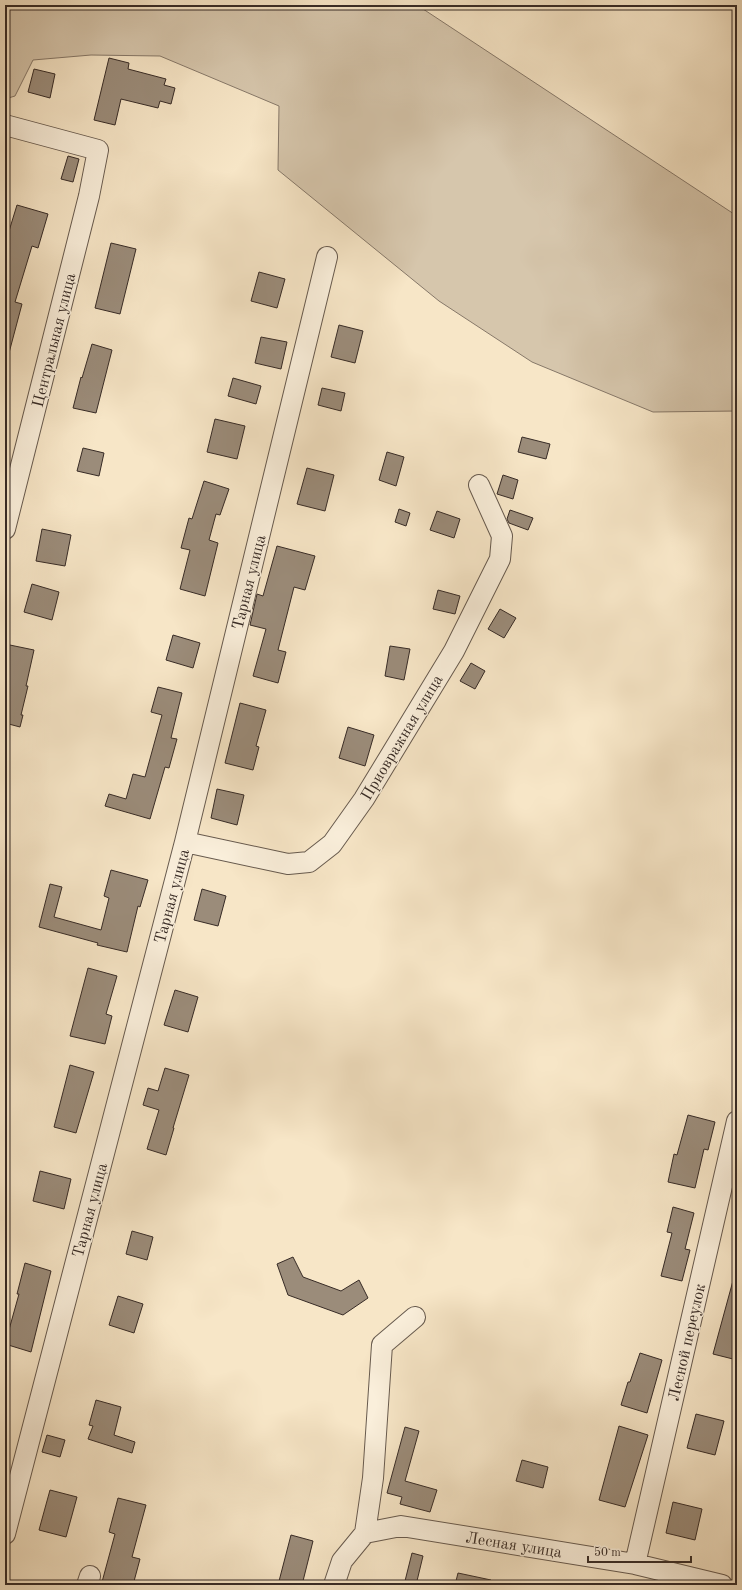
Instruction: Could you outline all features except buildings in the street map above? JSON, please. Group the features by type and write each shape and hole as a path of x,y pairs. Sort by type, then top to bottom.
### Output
{"street":[{"name":"Центральная улица","path":"5,125 98,150 89,196 5,529"},
{"name":"Тарная улица","path":"5,1534 185,842 327,257"},
{"name":"Приовражная улица","path":"185,842 288,864 309,862 332,844 364,799 454,651 500,559 502,536 478,485"},
{"name":"Лесной переулок","path":"636,1564 737,1121"},
{"path":"334,1585 342,1561 365,1533 373,1478 382,1345 415,1317"},
{"name":"Лесная улица","path":"365,1533 401,1526 636,1564 722,1585"}],"shaded area":[{"path":"5,5 417,5 737,216 737,411 653,412 532,362 439,301 278,170 279,106 160,56 91,55 33,60 15,96 5,99"}]}
